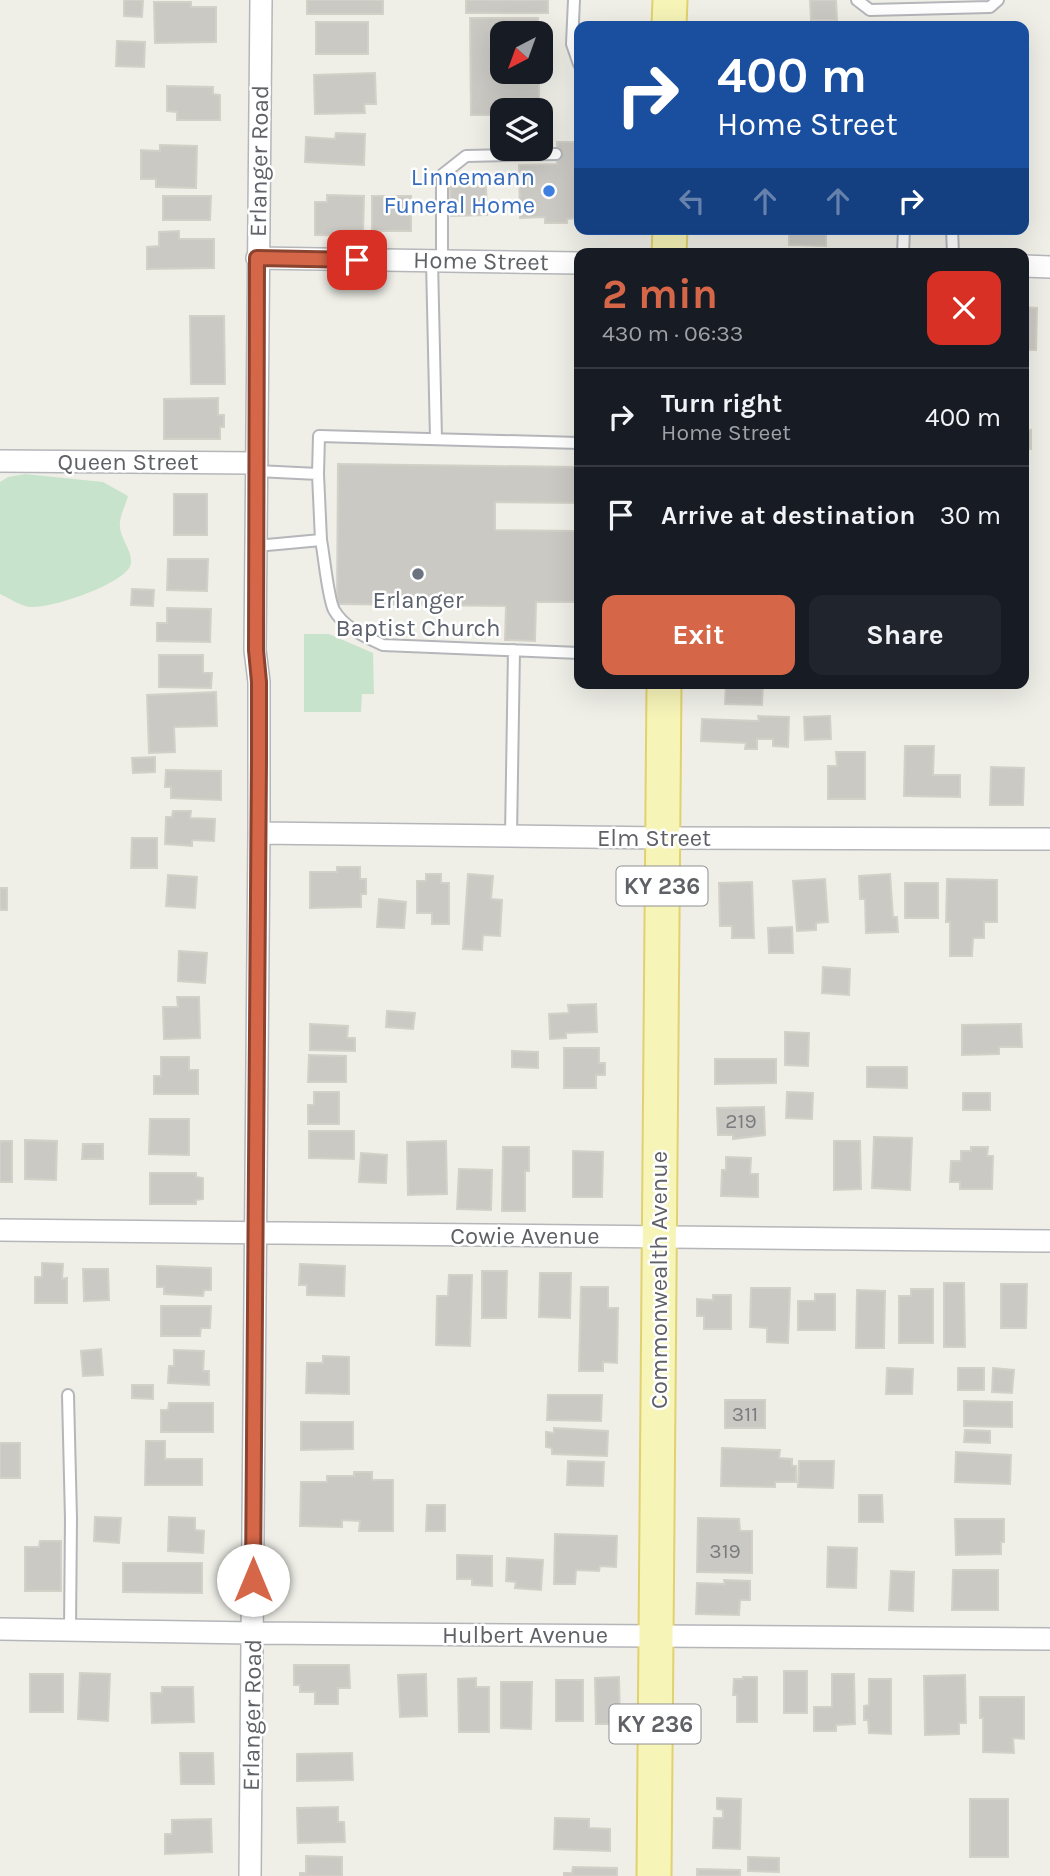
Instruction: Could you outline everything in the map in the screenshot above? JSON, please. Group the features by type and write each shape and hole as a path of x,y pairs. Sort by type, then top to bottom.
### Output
{"main road":[{"path":"669,21 670,0"},
{"name":"Commonwealth Avenue","path":"654,1876 664,689"}],"street":[{"name":"Erlanger Road","path":"250,1876 259,833 256,546 261,0"},
{"name":"Home Street","path":"257,258 574,263"},
{"path":"1029,267 1050,267"},
{"name":"Queen Street","path":"0,461 257,467"},
{"name":"Elm Street","path":"259,833 1050,839"},
{"name":"Cowie Avenue","path":"0,1230 1050,1241"},
{"name":"Hulbert Avenue","path":"0,1629 1050,1639"}],"lane":[{"path":"574,0 574,50"},
{"path":"857,0 870,10 990,7 998,0"},
{"path":"436,439 437,261 442,175 466,156 556,153"},
{"path":"574,443 319,436 318,474 321,540 334,609 345,623 362,635 383,645 574,653"},
{"path":"257,467 318,474"},
{"path":"256,546 321,540"},
{"path":"510,836 514,650"},
{"path":"68,1395 71,1519 69,1629"}],"green space":[{"path":"25,474 103,482 128,496 120,522 121,533 131,558 127,571 117,579 87,593 40,607 18,604 0,594 0,482 8,477"},
{"path":"304,634 329,634 373,653 374,694 362,694 361,712 304,712"}],"building":[{"path":"124,0 143,0 142,17 124,16"},
{"path":"307,0 383,0 383,14 307,14"},
{"path":"466,0 548,0 548,13 466,13"},
{"path":"810,0 836,0 837,20 811,20"},
{"path":"154,2 191,2 191,7 216,7 216,42 155,43"},
{"path":"470,18 538,18 538,21 490,21 490,84 539,84 539,98 490,98 490,115 471,115"},
{"path":"316,22 368,22 368,54 316,54"},
{"path":"117,41 145,42 144,67 116,66"},
{"path":"375,73 376,104 364,104 365,113 315,114 314,75"},
{"path":"167,86 213,87 213,94 220,95 220,120 177,120 177,112 167,111"},
{"path":"336,133 365,134 364,165 305,162 306,137 335,139"},
{"name":"Linnemann Funeral Home","path":"557,142 574,142 574,218 567,219 567,223 545,223 545,217 520,218 519,165 557,164"},
{"path":"160,145 197,146 196,188 156,187 156,179 141,179 141,150 160,151"},
{"path":"486,186 487,215 451,216 450,187"},
{"path":"327,195 364,196 363,236 315,235 315,202 327,202"},
{"path":"163,196 211,196 210,220 163,220"},
{"path":"372,196 411,196 411,231 372,231"},
{"path":"179,231 179,239 214,239 214,268 147,269 147,247 159,246 159,232"},
{"path":"789,235 826,235 826,246 789,245"},
{"path":"1029,307 1037,308 1036,350 1029,350"},
{"path":"190,316 224,316 225,384 191,384"},
{"path":"218,398 218,415 224,415 220,439 164,439 164,399"},
{"path":"1031,430 1031,449 1029,449"},
{"name":"Erlanger Baptist Church","path":"338,464 574,467 574,503 495,502 495,530 574,531 574,602 536,602 535,641 505,640 506,606 337,604"},
{"path":"174,494 207,494 207,535 174,535"},
{"path":"168,559 208,559 207,591 167,590"},
{"path":"132,589 154,590 153,606 131,605"},
{"path":"167,608 211,609 210,642 157,641 157,623 167,623"},
{"path":"159,655 203,655 203,673 212,673 211,688 159,687"},
{"path":"726,689 763,689 762,705 725,704"},
{"path":"216,692 217,726 174,727 175,752 149,753 147,695"},
{"path":"758,716 789,717 788,747 773,746 773,739 757,739 757,749 745,749 746,743 701,741 702,719 759,721"},
{"path":"830,716 831,739 805,740 804,717"},
{"path":"905,746 934,746 933,775 960,775 960,797 904,796"},
{"path":"836,752 865,752 865,799 828,799 828,766 837,766"},
{"path":"155,757 155,772 133,773 132,758"},
{"path":"991,767 1024,768 1023,805 990,805"},
{"path":"166,770 221,771 221,800 171,798 171,787 165,787"},
{"path":"173,811 191,811 190,818 215,819 214,841 192,840 192,846 165,844 166,817 172,817"},
{"path":"132,838 157,838 157,868 131,868"},
{"path":"337,867 360,867 360,879 366,879 366,894 361,894 361,907 310,908 310,872 337,872"},
{"path":"426,874 441,874 441,883 449,883 449,924 432,924 432,913 417,913 417,881 426,881"},
{"path":"468,874 493,876 491,899 502,900 500,936 483,935 482,950 463,949"},
{"path":"890,874 893,917 897,917 898,932 866,933 865,899 860,899 859,876"},
{"path":"168,875 197,877 195,908 166,906"},
{"path":"825,879 828,922 816,923 816,930 797,931 793,881"},
{"path":"947,879 997,880 997,922 984,922 984,938 973,938 972,956 950,956 950,922 946,922"},
{"path":"752,882 754,938 732,938 732,926 720,926 719,883"},
{"path":"905,883 938,883 938,918 905,918"},
{"path":"0,888 7,888 7,910 0,910"},
{"path":"379,899 406,902 404,928 377,927"},
{"path":"792,927 793,953 769,953 768,928"},
{"path":"179,951 207,953 205,983 178,981"},
{"path":"823,967 850,969 849,995 822,993"},
{"path":"177,997 199,997 200,1038 164,1039 163,1007 178,1007"},
{"path":"596,1004 597,1032 566,1033 566,1038 550,1039 549,1014 569,1013 568,1005"},
{"path":"387,1011 415,1013 413,1029 386,1027"},
{"path":"310,1024 348,1026 347,1038 355,1038 355,1051 310,1050"},
{"path":"1021,1024 1022,1047 999,1047 999,1054 962,1055 962,1025"},
{"path":"785,1032 809,1033 808,1066 785,1065"},
{"path":"564,1048 599,1048 599,1063 605,1063 605,1075 596,1075 596,1088 564,1088"},
{"path":"512,1051 538,1052 538,1068 512,1067"},
{"path":"309,1055 346,1056 346,1082 308,1082"},
{"path":"161,1057 189,1057 189,1070 198,1070 198,1094 154,1094 154,1076 161,1076"},
{"path":"715,1059 776,1059 776,1083 715,1084"},
{"path":"867,1067 907,1067 907,1088 867,1087"},
{"path":"314,1092 339,1092 339,1124 308,1124 308,1105 314,1105"},
{"path":"787,1092 813,1093 812,1119 786,1118"},
{"path":"963,1093 990,1093 990,1110 963,1110"},
{"path":"764,1107 765,1135 733,1139 733,1135 718,1135 717,1108"},
{"path":"150,1119 189,1119 189,1155 149,1154"},
{"path":"309,1131 354,1131 354,1159 309,1158"},
{"path":"874,1137 912,1138 910,1190 872,1188"},
{"path":"25,1140 57,1141 56,1180 25,1179"},
{"path":"0,1141 12,1141 12,1182 0,1182"},
{"path":"446,1141 447,1194 408,1195 407,1142"},
{"path":"834,1141 860,1141 861,1189 834,1190"},
{"path":"83,1144 103,1144 103,1159 82,1159"},
{"path":"503,1147 529,1147 529,1171 525,1171 525,1211 502,1211"},
{"path":"971,1147 988,1147 987,1156 993,1156 992,1189 960,1189 960,1182 950,1182 951,1161 961,1161 961,1151 971,1151"},
{"path":"573,1151 603,1152 602,1197 573,1197"},
{"path":"361,1153 387,1155 386,1183 359,1182"},
{"path":"726,1157 751,1158 750,1174 758,1174 758,1197 721,1196 722,1170 726,1170"},
{"path":"459,1169 492,1170 491,1210 457,1209"},
{"path":"150,1173 196,1173 196,1177 203,1178 203,1199 196,1200 196,1204 150,1204"},
{"path":"42,1263 63,1264 62,1279 67,1278 67,1303 35,1303 35,1277 42,1277"},
{"path":"300,1264 345,1266 344,1296 307,1295 307,1285 299,1285"},
{"path":"157,1266 211,1268 211,1290 204,1290 203,1296 164,1294 164,1287 157,1287"},
{"path":"83,1269 108,1269 109,1300 84,1301"},
{"path":"482,1271 507,1271 506,1318 482,1318"},
{"path":"540,1273 571,1273 570,1318 539,1317"},
{"path":"449,1275 472,1275 470,1346 436,1345 437,1296 448,1296"},
{"path":"944,1283 964,1283 965,1347 944,1347"},
{"path":"1001,1284 1027,1284 1026,1328 1001,1328"},
{"path":"581,1287 608,1287 608,1308 618,1308 617,1363 603,1362 603,1371 579,1371"},
{"path":"751,1288 790,1288 788,1343 767,1342 767,1328 750,1327"},
{"path":"911,1289 933,1289 933,1343 899,1343 899,1296 911,1296"},
{"path":"857,1290 885,1291 884,1348 856,1348"},
{"path":"815,1294 835,1294 835,1330 798,1330 798,1301 815,1301"},
{"path":"713,1295 731,1295 731,1329 704,1329 704,1316 697,1316 697,1299 713,1300"},
{"path":"161,1306 211,1306 210,1328 201,1328 200,1336 161,1336"},
{"path":"101,1349 103,1375 83,1376 81,1351"},
{"path":"174,1350 204,1351 203,1371 209,1371 209,1385 168,1383 169,1366 174,1366"},
{"path":"323,1356 349,1357 349,1394 306,1393 307,1363 323,1363"},
{"path":"887,1368 913,1369 912,1394 886,1394"},
{"path":"958,1368 984,1368 984,1390 958,1390"},
{"path":"993,1368 1014,1370 1012,1393 992,1392"},
{"path":"132,1385 153,1385 153,1399 132,1398"},
{"path":"548,1395 602,1395 601,1421 547,1420"},
{"path":"725,1400 765,1400 765,1428 725,1428"},
{"path":"964,1401 1012,1402 1012,1427 964,1426"},
{"path":"169,1403 213,1403 213,1432 161,1432 161,1410 168,1410"},
{"path":"301,1422 353,1422 353,1449 301,1450"},
{"path":"554,1428 608,1431 607,1456 552,1454 552,1448 546,1447 546,1432 554,1433"},
{"path":"965,1430 990,1431 990,1443 964,1442"},
{"path":"146,1441 165,1441 165,1459 202,1459 202,1485 145,1485"},
{"path":"0,1443 20,1443 20,1478 0,1478"},
{"path":"722,1448 780,1450 779,1458 792,1459 792,1466 796,1466 796,1482 775,1482 775,1487 721,1486"},
{"path":"956,1452 1011,1455 1010,1484 955,1482"},
{"path":"568,1461 604,1462 603,1486 567,1485"},
{"path":"799,1461 834,1461 833,1488 798,1487"},
{"path":"354,1472 372,1472 372,1480 393,1480 393,1531 359,1531 360,1521 342,1520 342,1527 300,1526 301,1482 327,1482 327,1476 354,1476"},
{"path":"859,1495 882,1495 883,1522 859,1522"},
{"path":"427,1505 445,1505 445,1531 426,1531"},
{"path":"95,1517 121,1518 119,1543 94,1541"},
{"path":"169,1517 195,1518 195,1530 204,1531 203,1553 168,1551"},
{"path":"698,1518 739,1519 740,1531 752,1531 752,1573 697,1572"},
{"path":"955,1519 1004,1519 1001,1554 956,1555"},
{"path":"555,1534 617,1536 616,1567 600,1566 599,1571 576,1570 575,1584 554,1584"},
{"path":"40,1541 61,1541 61,1591 25,1591 25,1547 39,1547"},
{"path":"828,1547 857,1548 856,1588 827,1587"},
{"path":"457,1555 492,1556 492,1586 472,1585 472,1579 457,1579"},
{"path":"507,1558 543,1560 541,1590 515,1588 516,1582 506,1581"},
{"path":"123,1563 202,1563 202,1593 123,1592"},
{"path":"953,1570 998,1570 998,1610 952,1610"},
{"path":"891,1571 914,1572 913,1611 889,1610"},
{"path":"724,1580 750,1581 750,1600 740,1600 739,1615 696,1614 697,1583 725,1584"},
{"path":"294,1665 349,1665 350,1688 338,1688 338,1704 315,1704 315,1692 300,1692 300,1685 294,1685"},
{"path":"784,1671 807,1671 807,1713 784,1713"},
{"path":"80,1673 110,1674 108,1721 78,1719"},
{"path":"30,1674 63,1674 63,1712 30,1712"},
{"path":"426,1674 427,1716 400,1717 398,1675"},
{"path":"832,1674 854,1674 855,1724 836,1725 836,1731 814,1731 814,1707 832,1707"},
{"path":"965,1675 966,1723 959,1723 959,1734 925,1735 924,1676"},
{"path":"619,1677 620,1724 596,1724 595,1678"},
{"path":"757,1677 757,1722 737,1722 737,1695 733,1695 734,1679"},
{"path":"476,1678 476,1687 489,1687 489,1732 459,1732 458,1679"},
{"path":"869,1679 891,1679 891,1734 869,1733 868,1720 864,1720 864,1706 869,1705"},
{"path":"556,1680 583,1680 583,1721 556,1721"},
{"path":"501,1682 532,1682 531,1729 501,1728"},
{"path":"162,1687 193,1687 194,1722 152,1723 151,1693 162,1693"},
{"path":"980,1697 1024,1697 1024,1739 1013,1738 1014,1753 983,1752"},
{"path":"180,1753 213,1753 214,1784 181,1784"},
{"path":"352,1753 353,1780 297,1781 297,1754"},
{"path":"717,1798 741,1799 740,1849 713,1848 714,1818 723,1818 723,1810 717,1809"},
{"path":"970,1799 1008,1799 1008,1857 970,1857"},
{"path":"338,1807 338,1822 344,1822 345,1842 298,1843 297,1808"},
{"path":"555,1818 589,1819 589,1828 610,1829 610,1851 554,1849"},
{"path":"211,1819 212,1852 165,1854 165,1834 172,1834 172,1820"},
{"path":"306,1856 342,1857 342,1876 300,1876 300,1873 306,1873"},
{"path":"748,1857 779,1858 779,1872 748,1871"},
{"path":"573,1867 617,1868 617,1876 564,1876 564,1873 572,1873"},
{"path":"697,1869 740,1870 740,1876 697,1876"}],"place":[{"name":"Linnemann Funeral Home","path":"549,191"},
{"name":"Erlanger Baptist Church","path":"418,574"}],"route":[{"path":"253,1580 259,758 259,682 256,650 257,258 357,260"}]}
